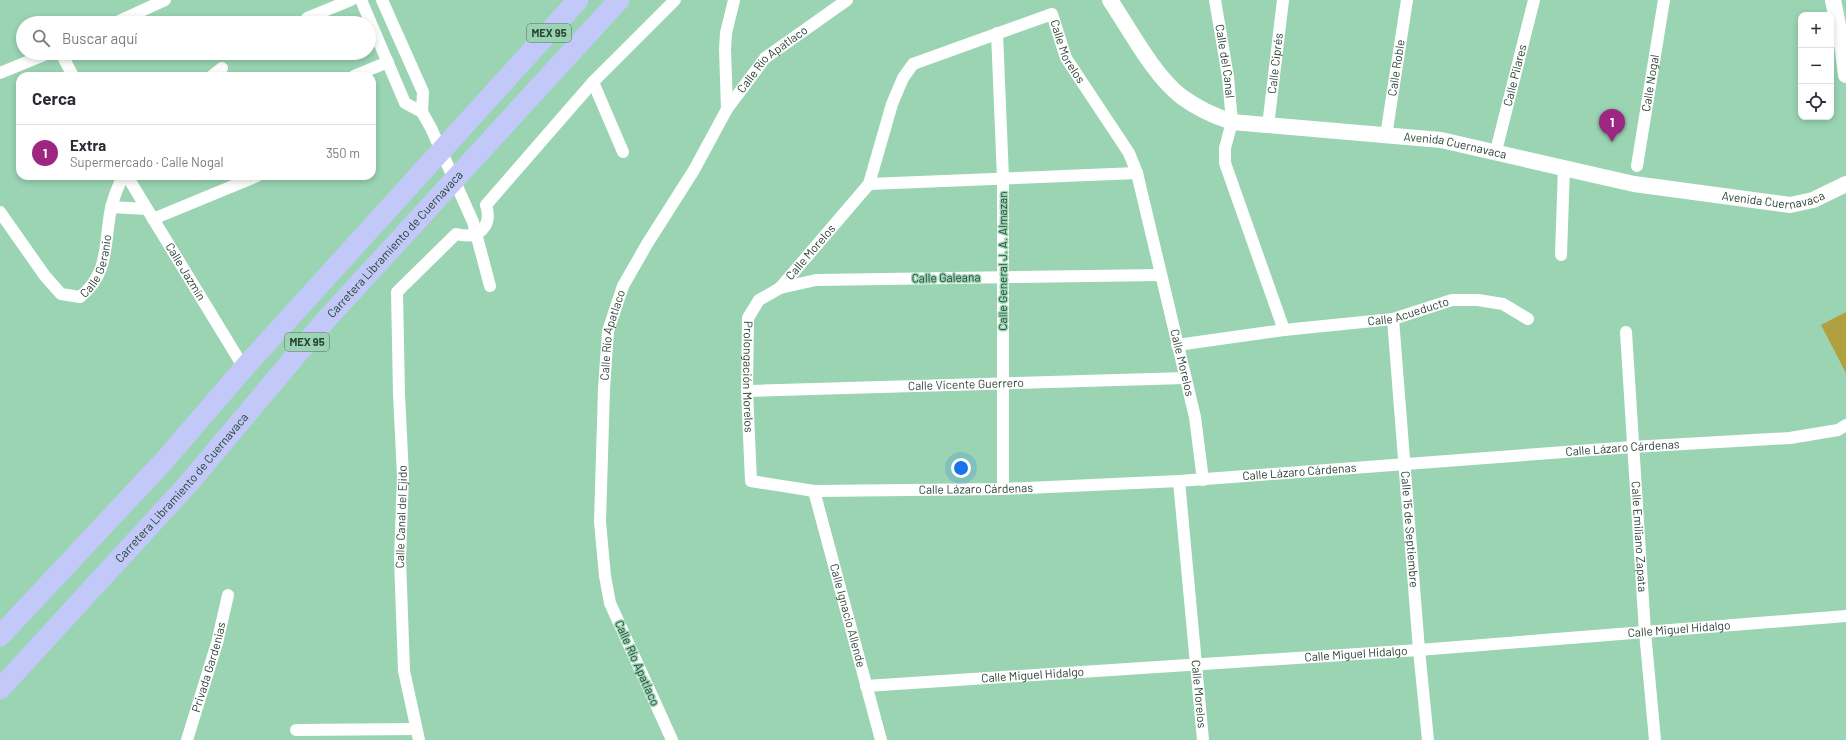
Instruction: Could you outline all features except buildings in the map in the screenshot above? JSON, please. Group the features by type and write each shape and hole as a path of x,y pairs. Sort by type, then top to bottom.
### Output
{"highway":[{"name":"MEX 95","path":"0,636 163,462 244,368 578,0"},
{"name":"Carretera Libramiento de Cuernavaca","path":"0,689 188,484 329,316 619,0"}],"main road":[{"name":"Avenida Cuernavaca","path":"1110,0 1157,71 1181,97 1213,115 1232,122 1441,140 1496,151 1634,184 1790,205 1813,200 1846,184"},
{"path":"1833,0 1843,50 1846,75"}],"street":[{"path":"130,16 165,0"},
{"path":"312,16 351,0"},
{"path":"361,0 368,16"},
{"path":"382,0 423,92 422,112 431,128 473,222 490,286"},
{"path":"476,234 486,224 489,215 486,205 593,82 675,0"},
{"path":"727,109 725,49 726,33 734,0"},
{"name":"Calle Río Apatlaco","path":"672,740 610,603 605,576 600,522 604,389 608,331 623,286 647,244 694,170 727,109 765,58 847,0"},
{"name":"Calle del Canal","path":"1215,0 1228,76 1232,122"},
{"name":"Calle Ciprés","path":"1268,126 1283,0"},
{"name":"Calle Roble","path":"1386,136 1407,0"},
{"name":"Calle Pilares","path":"1496,151 1534,0"},
{"name":"Calle Nogal","path":"1637,166 1664,0"},
{"name":"Calle Morelos","path":"780,288 869,184 892,104 903,78 913,64 1052,14 1066,58 1129,153 1137,173 1160,275 1195,417 1203,480"},
{"name":"Calle General J. A. Almazan","path":"998,33 1003,178 1003,489"},
{"path":"376,34 405,103 422,112"},
{"path":"0,73 32,60"},
{"path":"65,60 71,72"},
{"path":"364,72 388,62"},
{"path":"217,72 222,68"},
{"path":"593,82 623,152"},
{"path":"1232,122 1225,148 1225,163 1284,330"},
{"path":"1561,254 1564,167"},
{"path":"869,184 1137,173"},
{"name":"Calle Geranio","path":"0,212 45,276 61,294 80,297 97,280 102,268 111,207 121,180"},
{"name":"Calle Jazmín","path":"129,180 244,368"},
{"path":"111,207 150,214 246,180"},
{"name":"Calle Canal del Ejido","path":"417,734 404,671 400,559 403,476 397,292 456,234 468,237 476,234"},
{"name":"Calle Galeana","path":"780,288 816,280 1160,275"},
{"name":"Prolongación Morelos","path":"751,481 747,391 748,318 759,300 780,288"},
{"name":"Calle Acueducto","path":"1178,345 1284,330 1393,319 1452,300 1478,300 1503,304 1528,319"},
{"name":"Calle 15 de Septiembre","path":"1393,319 1419,650 1428,740"},
{"name":"Calle Emiliano Zapata","path":"1626,332 1632,447 1645,632 1655,740"},
{"name":"Calle Vicente Guerrero","path":"747,391 1185,378"},
{"name":"Calle Lázaro Cárdenas","path":"751,481 814,491 1003,489 1179,482 1632,447 1790,438 1838,430 1846,425"},
{"name":"Calle Morelos","path":"1179,482 1203,740"},
{"name":"Calle Ignacio Allende","path":"814,491 866,686 882,740"},
{"name":"Privada Gardenias","path":"187,740 217,643 228,595"},
{"name":"Calle Miguel Hidalgo","path":"866,686 1419,650 1846,616"},
{"path":"296,730 417,734"}],"shaded area":[{"path":"1846,312 1846,373 1821,325"}],"place":[{"name":"Extra","path":"1612,142"}]}
